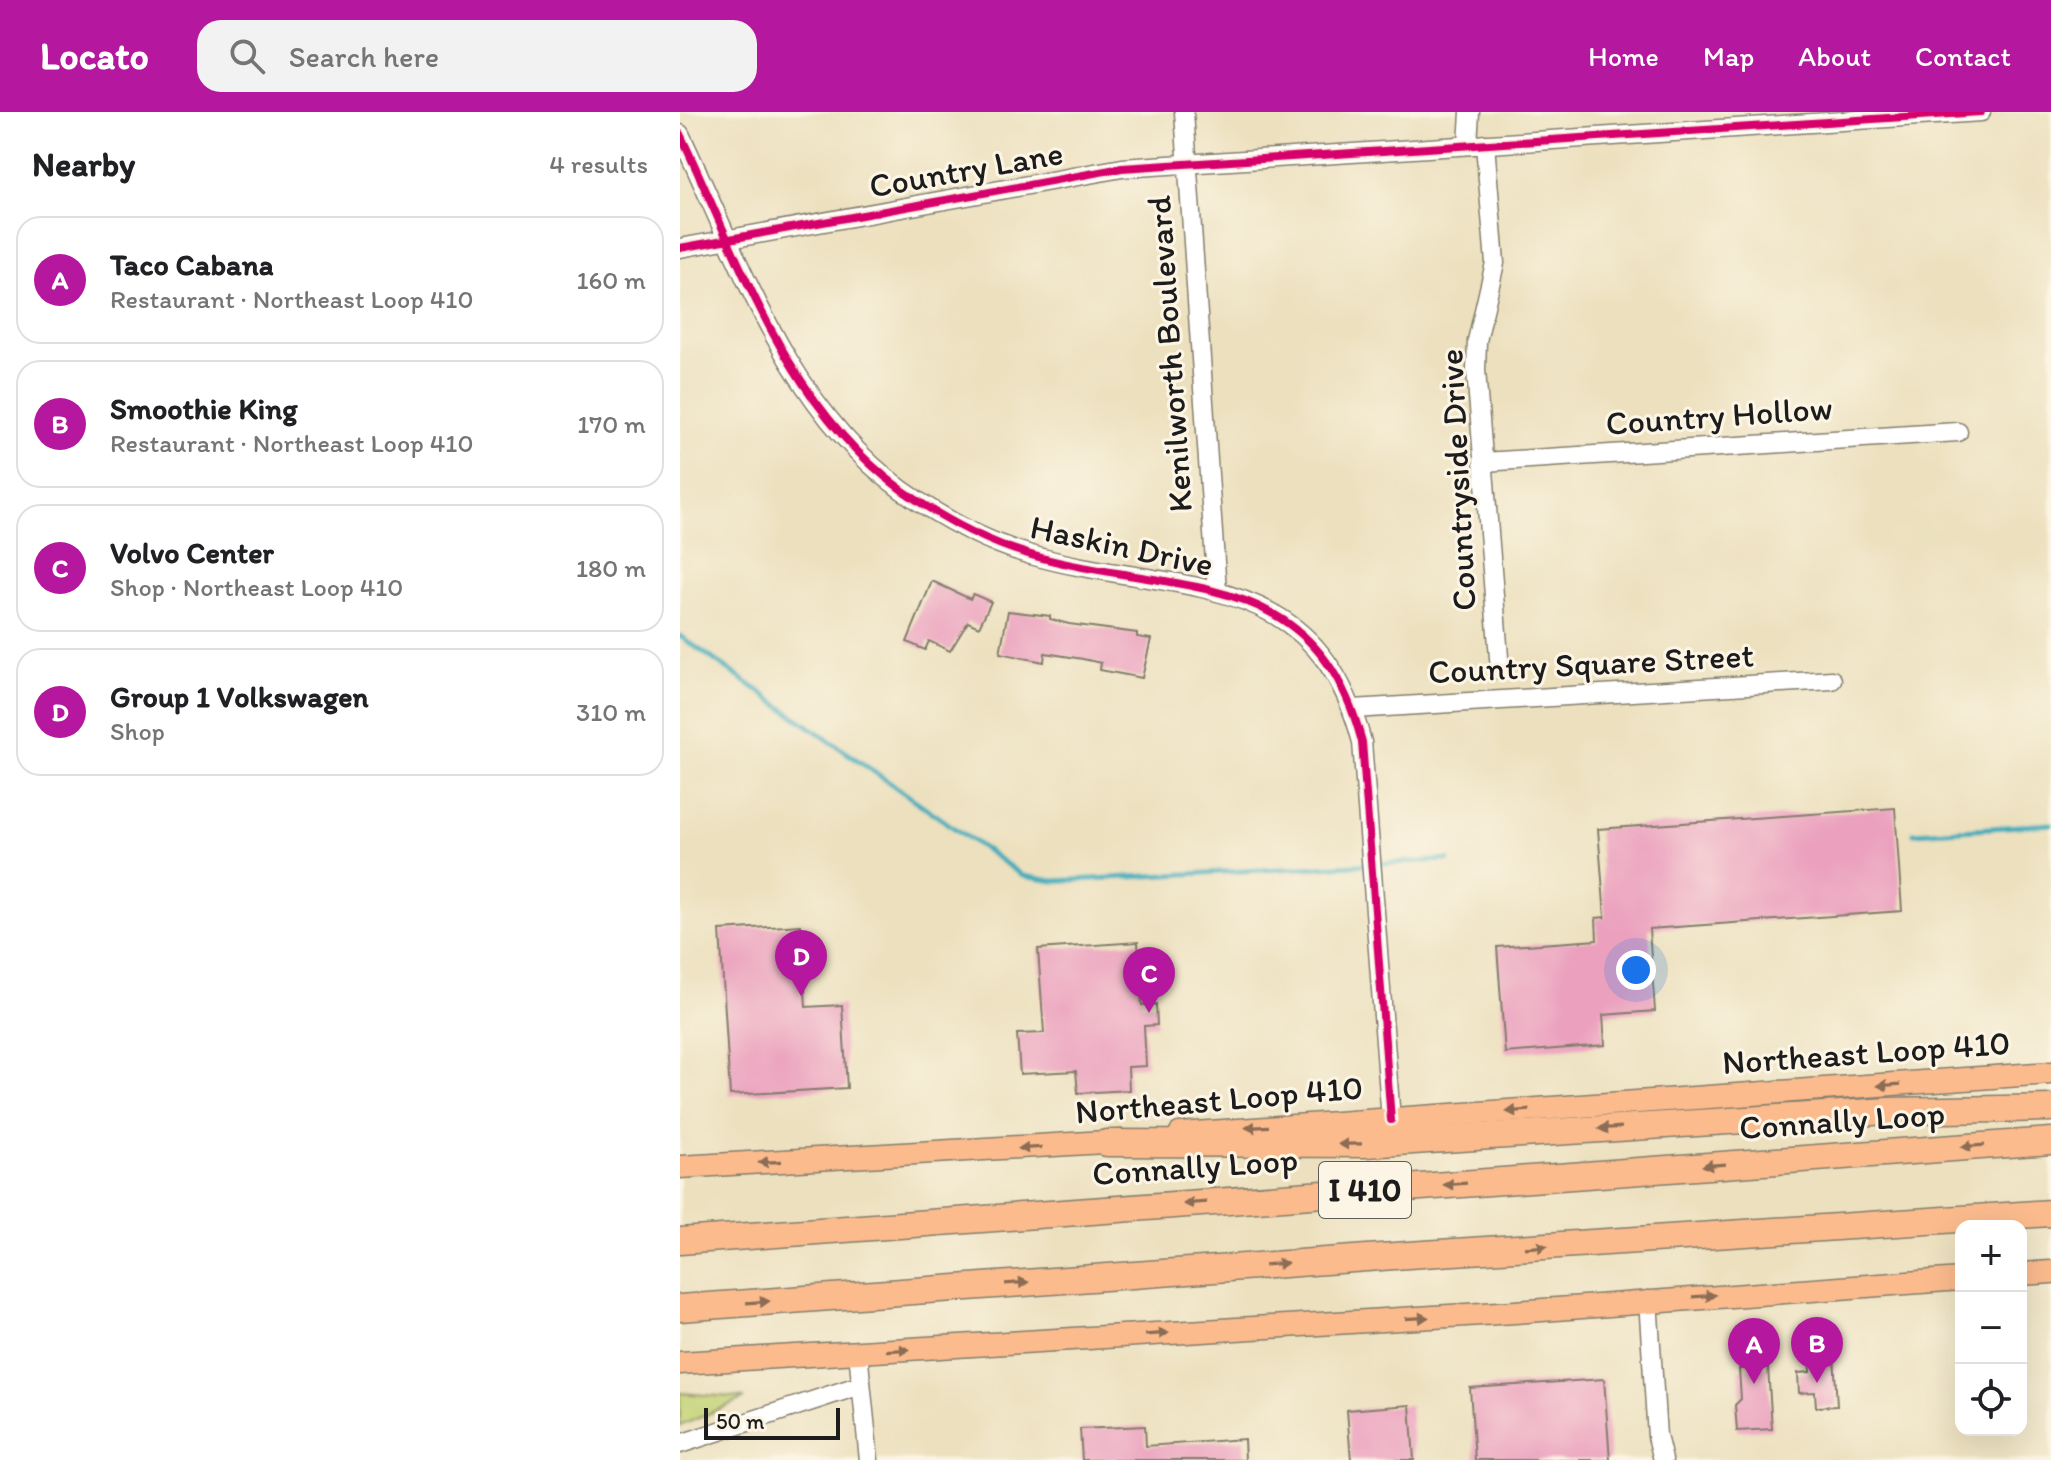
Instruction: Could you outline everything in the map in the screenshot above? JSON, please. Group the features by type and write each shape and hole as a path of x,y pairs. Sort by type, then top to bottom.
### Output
{"highway":[{"path":"1107,1143 1366,1144 1888,1111 2051,1108"},
{"name":"Connally Loop","path":"680,1241 2051,1141"},
{"name":"I 410","path":"680,1308 1393,1256 2051,1213"}],"main road":[{"name":"Northeast Loop 410","path":"680,1167 1107,1143 1208,1130 2051,1073"},
{"path":"2027,1274 2051,1272"},
{"path":"680,1363 1515,1312 1955,1279"}],"street":[{"name":"Kenilworth Boulevard","path":"1184,112 1217,591"},
{"name":"Countryside Drive","path":"1470,112 1495,263 1477,341 1476,370 1500,670"},
{"name":"Country Lane","path":"680,248 1122,168 1981,112"},
{"name":"Haskin Drive","path":"680,134 772,328 809,393 867,461 902,489 976,533 1031,555 1217,591 1264,608 1301,631 1334,669 1353,709 1362,742 1391,1120"},
{"name":"Country Hollow","path":"1483,462 1958,432"},
{"name":"Country Square Street","path":"1353,709 1832,680"},
{"path":"1648,1300 1657,1436 1663,1460"},
{"path":"858,1352 869,1460"},
{"path":"680,1444 861,1385"}],"green space":[{"path":"680,1393 745,1398 680,1426"}],"building":[{"path":"932,581 970,599 973,594 991,602 979,627 968,622 950,651 929,641 925,650 907,642"},
{"path":"1008,611 1050,616 1050,619 1069,624 1137,633 1137,637 1151,639 1142,678 1100,670 1101,663 1083,659 1045,653 1044,662 1000,653"},
{"path":"1895,808 1902,911 1649,929 1655,1011 1603,1015 1605,1045 1505,1053 1497,947 1597,940 1596,918 1605,917 1598,829"},
{"path":"801,925 806,1007 842,1005 847,1088 730,1095 720,930"},
{"path":"1138,942 1142,1005 1156,1004 1157,1025 1144,1026 1146,1066 1128,1067 1129,1090 1078,1093 1076,1071 1020,1074 1017,1034 1044,1033 1038,949"},
{"path":"1834,1355 1837,1406 1816,1407 1815,1392 1799,1393 1798,1373 1810,1372 1809,1356"},
{"path":"1768,1367 1772,1429 1737,1431 1735,1405 1741,1399 1739,1369"},
{"path":"1604,1379 1610,1460 1475,1460 1470,1388"},
{"path":"1410,1405 1414,1460 1351,1460 1347,1410"},
{"path":"1145,1426 1146,1446 1244,1439 1245,1460 1082,1460 1080,1429"}],"waterway":[{"path":"680,636 1023,876 1053,881 1449,860"},
{"path":"1914,833 2051,824"}],"cycle path":[{"path":"680,248 1122,168 1981,112"},
{"path":"680,134 746,279 796,373 827,416 862,456 902,490 964,528 1014,550 1232,596 1274,615 1311,643 1340,684 1362,742 1391,1120"}],"place":[{"name":"Group 1 Volkswagen","path":"801,996"},
{"name":"Volvo Center","path":"1149,1013"},
{"name":"Smoothie King","path":"1817,1383"},
{"name":"Taco Cabana","path":"1754,1384"}]}
